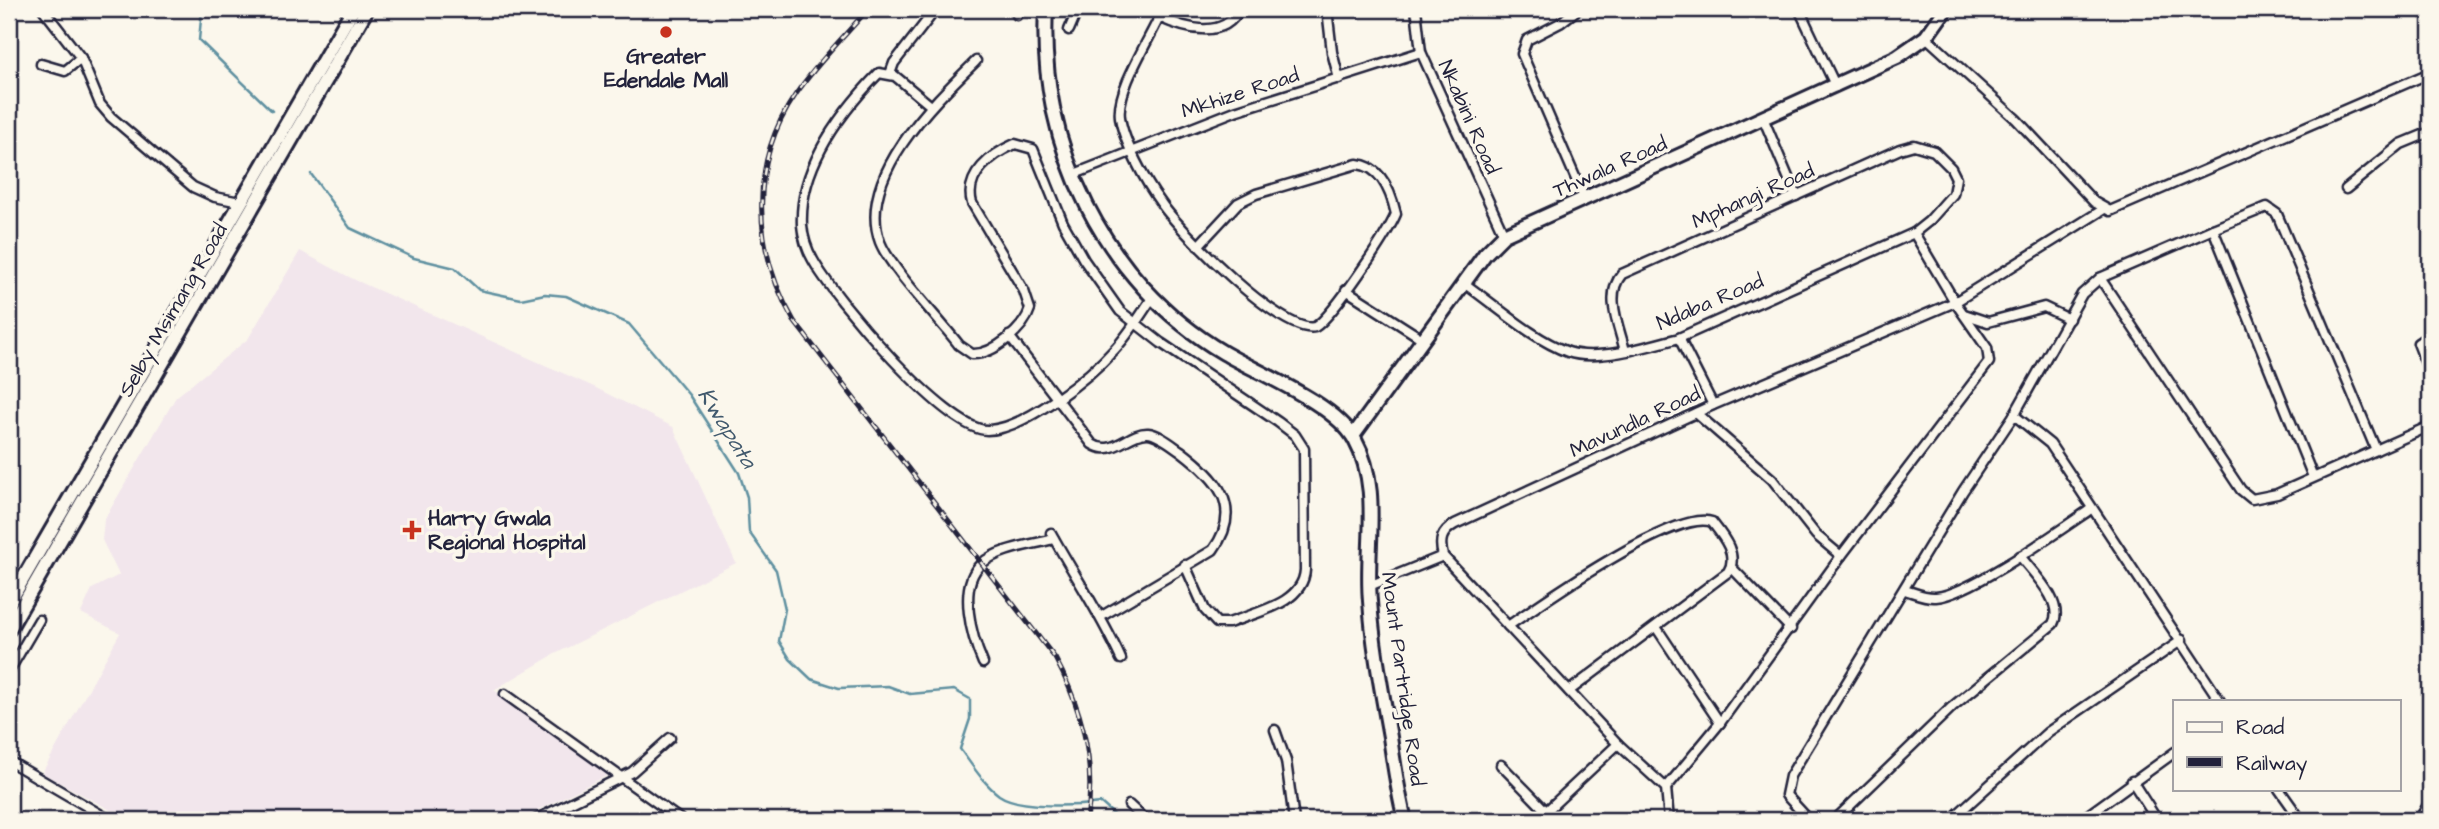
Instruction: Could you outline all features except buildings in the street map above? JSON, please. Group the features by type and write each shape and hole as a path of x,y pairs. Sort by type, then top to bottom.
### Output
{"street":[{"path":"43,9 81,58 100,104 111,117 193,187 215,197 240,202"},
{"name":"Selby Msimang Road","path":"9,603 353,9"},
{"name":"Selby Msimang Road","path":"9,629 367,9"},
{"path":"890,74 894,63 936,9"},
{"name":"Mount Partridge Road","path":"1046,9 1047,78 1053,113 1072,175 1090,215 1114,253 1152,298 1222,352 1283,384 1343,424 1353,436 1370,484 1369,586 1380,680 1405,820"},
{"path":"1069,30 1078,9"},
{"path":"1198,246 1238,203 1256,194 1346,167 1368,165 1379,174 1396,214 1385,235 1346,290 1320,324 1310,328 1287,320 1247,290 1198,246 1161,205 1123,127 1120,104 1161,13 1199,30 1228,22 1239,9"},
{"path":"1327,9 1332,52 1339,79"},
{"name":"Nkabini Road","path":"1416,9 1421,52 1504,235"},
{"path":"1578,9 1560,23 1527,40 1522,54 1585,200"},
{"path":"1800,9 1836,87"},
{"name":"Thwala Road","path":"1353,436 1485,254 1504,235 1764,120 1898,57 1926,37 1946,9"},
{"path":"1926,37 2016,119 2105,209"},
{"name":"Mkhize Road","path":"1072,175 1235,111 1421,52"},
{"path":"41,64 65,71 81,58"},
{"path":"976,61 931,106 893,161 881,189 876,220 881,243 965,351 984,353 1009,336 1028,315 1029,303 970,196 974,178 987,162 1015,144 1028,146 1037,153 1063,223 1084,260 1120,311 1278,422 1295,435 1304,449 1305,570 1304,580 1296,594 1229,623 1217,623 1205,610 1185,565"},
{"path":"931,106 890,74 879,73 833,126 818,158 804,202 802,223 804,243 813,260 850,312 896,362 962,422 978,429 1003,428 1057,398 1106,359 1152,298"},
{"name":"Mavundla Road","path":"1443,556 1441,539 1447,528 1455,524 1713,405 1955,302 2105,209 2116,210 2430,73"},
{"path":"1764,120 1796,196"},
{"path":"2346,189 2401,144 2430,132"},
{"name":"Mphangi Road","path":"1625,351 1613,299 1615,283 1622,274 1914,145 1942,158 1951,168 1956,186"},
{"name":"Ndaba Road","path":"1465,284 1568,352 1596,354 1625,351 1679,338 1914,233 1947,204 1956,186"},
{"path":"1809,820 1786,795 1786,785 1963,491 2014,415 2082,294 2100,278 2267,207 2277,214 2376,450"},
{"path":"2213,229 2313,477"},
{"path":"1666,788 1720,723 1791,629 1841,556 1989,362 1987,348 1955,302 1914,233"},
{"path":"2100,278 2247,496 2258,499 2430,426"},
{"path":"1346,290 1424,340"},
{"path":"1964,314 1988,322 2044,307 2069,319"},
{"path":"2428,369 2418,343 2430,335"},
{"path":"1009,336 1096,447 1110,448 1140,435 1151,434 1172,445 1215,479 1223,494 1222,533 1213,550 1102,615"},
{"path":"1679,338 1713,405"},
{"path":"1696,414 1772,479 1816,535 1841,556"},
{"path":"2014,415 2050,444 2219,700"},
{"path":"1905,590 1929,597 1951,594 2020,556 2091,509"},
{"path":"1508,626 1587,571 1631,548 1700,519 1712,522 1732,555 1731,566 1656,627 1569,691"},
{"path":"983,663 976,648 970,612 969,594 975,572 989,558 1052,536 1076,578 1102,615 1121,659"},
{"path":"1369,586 1443,556 1618,744 1666,788 1670,820"},
{"path":"1835,820 1952,707 2053,624 2057,617 2055,606 2020,556"},
{"path":"1731,566 1791,629"},
{"path":"9,671 39,620"},
{"path":"1656,627 1720,723"},
{"path":"1951,820 2048,732 2182,640"},
{"path":"505,694 681,820"},
{"path":"1275,730 1286,761 1294,820"},
{"path":"535,820 621,778 670,738"},
{"path":"1537,820 1618,744"},
{"path":"2081,820 2173,753"},
{"path":"9,761 110,820"},
{"path":"1501,765 1546,811"},
{"path":"2132,781 2157,820"},
{"path":"2280,790 2301,820"},
{"path":"2419,820 2430,802"},
{"path":"1129,805 1145,820"}],"shaded area":[{"name":"Harry Gwala Regional Hospital","path":"300,251 353,279 594,387 673,427 736,563 553,655 494,690 610,774 518,820 129,820 42,773 120,633 81,613 92,589 119,575 102,540 104,520 176,397 248,339"}],"waterway":[{"name":"Kwapata","path":"202,9 199,40 272,111"},
{"name":"Kwapata","path":"311,174 350,228 414,258 455,268 479,290 521,299 545,294 566,296 629,324 689,395 739,473 747,497 749,532 776,570 785,609 779,641 790,659 811,679 839,688 888,686 910,694 954,690 970,699 970,719 960,749 999,795 1020,803 1101,803 1120,820"}],"railway":[{"path":"868,9 821,61 780,121 763,178 764,236 770,265 780,294 794,321 1055,658 1073,697 1088,757 1090,778 1087,820"}],"place":[{"name":"Greater Edendale Mall","path":"666,32"},
{"name":"Harry Gwala Regional Hospital","path":"412,530"}]}
